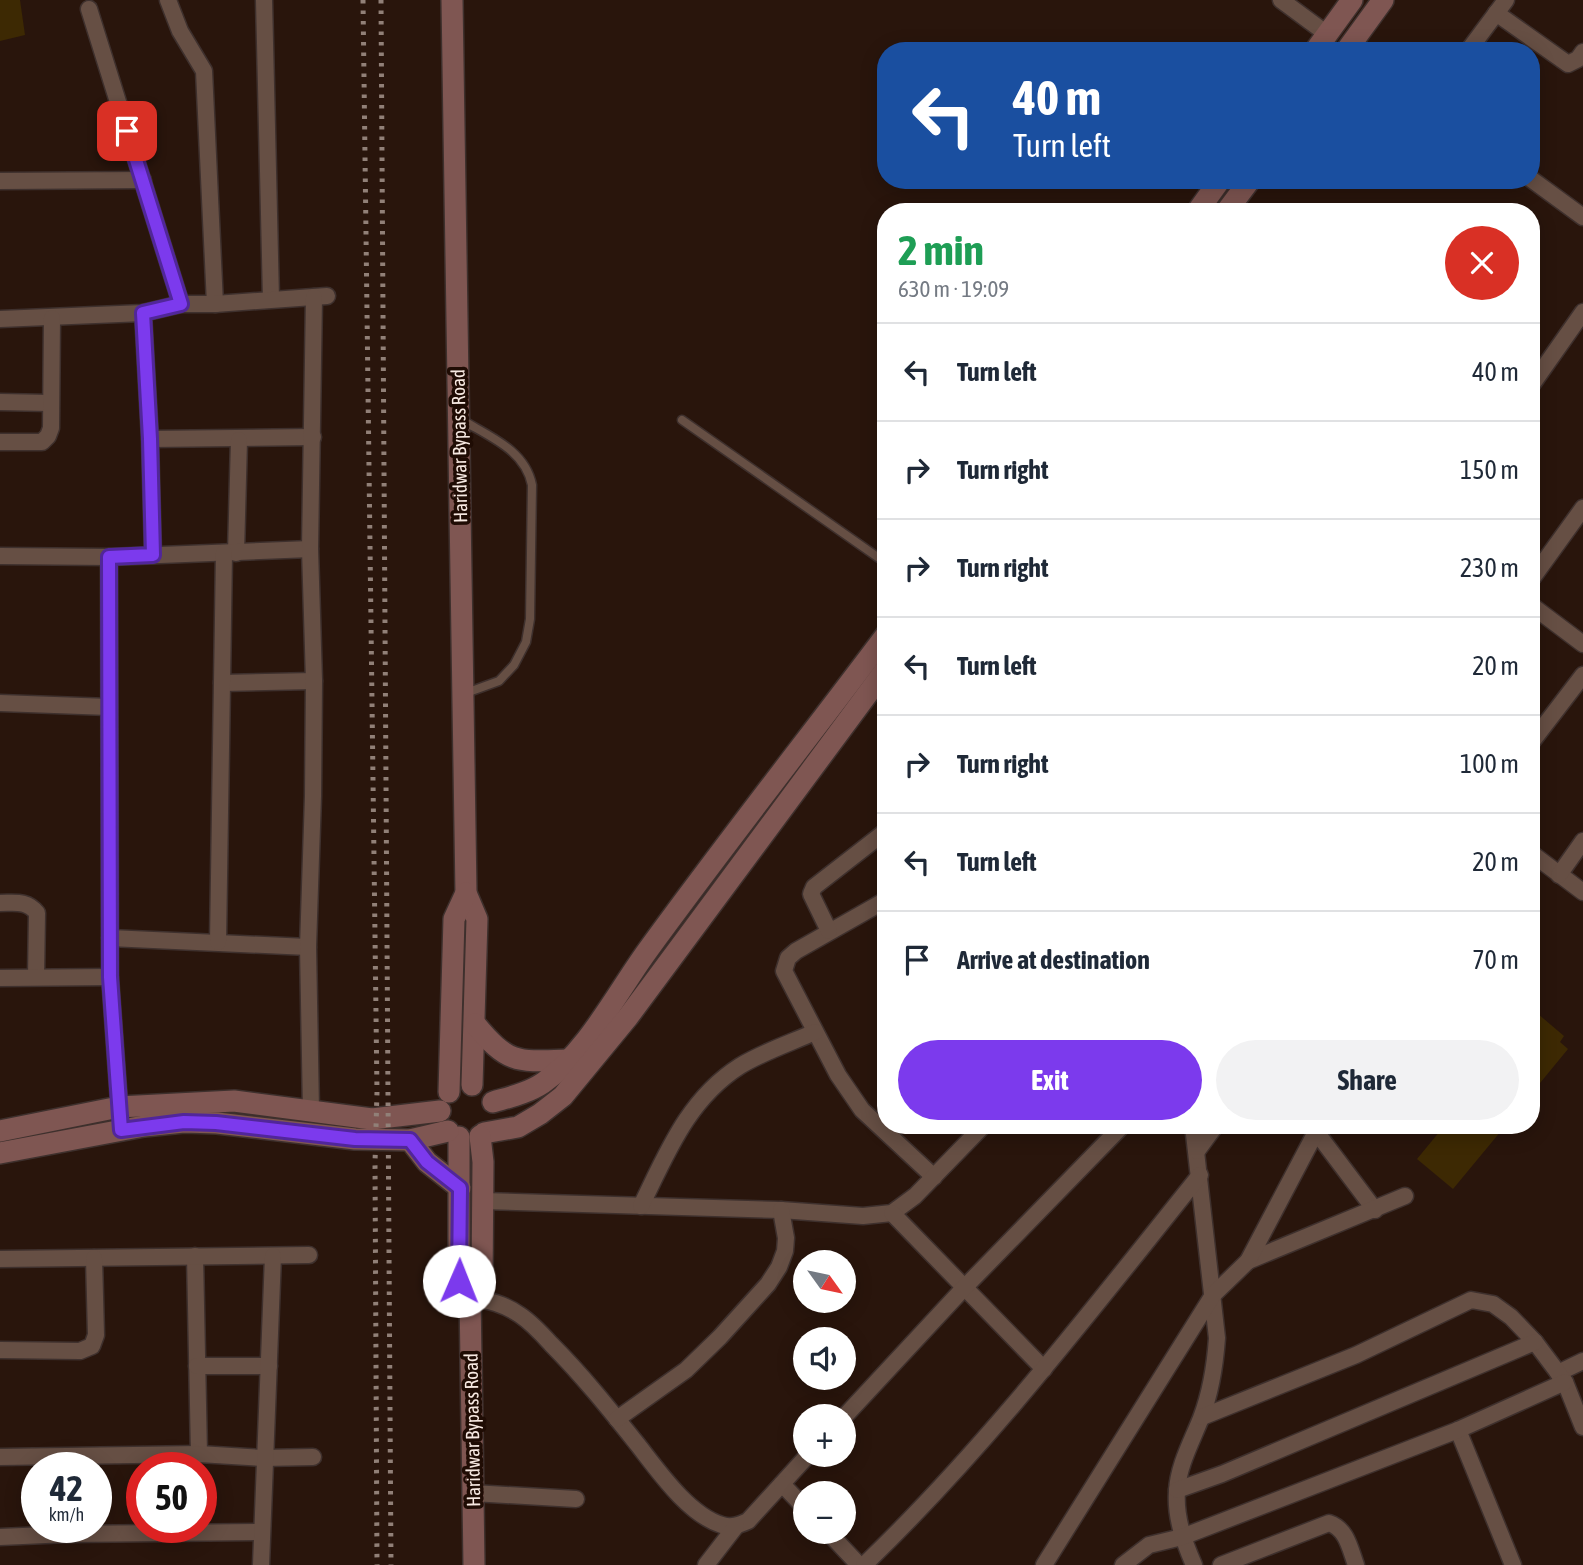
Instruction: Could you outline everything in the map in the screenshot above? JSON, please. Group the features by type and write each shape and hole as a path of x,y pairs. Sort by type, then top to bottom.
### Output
{"main road":[{"name":"Haridwar Bypass Road","path":"452,0 466,893 477,919 472,1085"},
{"path":"1321,42 1352,0"},
{"path":"1354,42 1383,0"},
{"path":"493,1102 520,1094 542,1083 587,1038 648,950 877,647"},
{"path":"483,1162 518,1127 563,1096 628,1017 877,681"},
{"name":"Haridwar Bypass Road","path":"449,1092 454,919 466,893"},
{"path":"475,1024 493,1046 515,1059 567,1060"},
{"path":"0,1153 121,1130 184,1122 216,1123 355,1139 410,1140 462,1130 493,1122 493,1102 485,1091 472,1085 457,1086 443,1100 462,1130"},
{"path":"0,1131 119,1107 234,1101 462,1130 518,1127"},
{"name":"Haridwar Bypass Road","path":"462,1130 483,1162 482,1281 470,1296"},
{"name":"Haridwar Bypass Road","path":"462,1130 459,1281 470,1296 474,1565"},
{"path":"410,1140 427,1162 460,1188"}],"street":[{"path":"169,0 180,32 204,71 215,304"},
{"path":"264,0 271,299"},
{"path":"1281,0 1321,42"},
{"path":"1475,42 1501,6 1568,64 1578,59 1583,52"},
{"path":"89,9 181,304"},
{"path":"0,181 143,180"},
{"path":"1540,186 1583,217"},
{"path":"0,319 143,313 181,304 320,297 310,550 314,681 309,947 311,1111"},
{"path":"1540,373 1583,312"},
{"path":"143,313 153,555"},
{"path":"0,442 42,442 48,436 51,428 51,318"},
{"path":"0,402 50,403"},
{"path":"150,439 313,438"},
{"path":"218,942 222,683 239,440"},
{"path":"1540,568 1583,508"},
{"path":"0,556 109,557 310,550"},
{"path":"109,557 110,977 121,1130"},
{"path":"1540,612 1583,644"},
{"path":"1540,731 1583,675"},
{"path":"222,683 314,681"},
{"path":"0,703 109,707"},
{"path":"829,932 811,894 814,887 877,838"},
{"path":"1559,875 1583,841"},
{"path":"1540,860 1583,892"},
{"path":"0,903 24,903 32,906 37,913 36,977"},
{"path":"877,905 796,951 785,964 784,971 838,1075 862,1110 877,1124"},
{"path":"110,937 309,947"},
{"path":"0,978 110,977"},
{"path":"641,1206 676,1134 695,1105 715,1084 742,1065 815,1032"},
{"path":"888,1134 934,1177"},
{"path":"482,1201 781,1210 863,1216 892,1213 915,1196 975,1134"},
{"path":"856,1404 963,1289 1114,1134"},
{"path":"1194,1134 1217,1338 1214,1374 1202,1417 1186,1454 1177,1490 1182,1537 1194,1565"},
{"path":"1197,1151 1209,1134"},
{"path":"1044,1565 1213,1295 1248,1261 1311,1134"},
{"path":"1317,1134 1375,1210"},
{"path":"840,1544 862,1565 909,1521 975,1451 1044,1369 1200,1175"},
{"path":"1248,1261 1405,1196"},
{"path":"617,1419 686,1370 768,1284 785,1251 786,1238 781,1210"},
{"path":"892,1213 963,1289 1044,1369"},
{"path":"0,1259 309,1255"},
{"path":"195,1256 199,1452"},
{"path":"261,1565 263,1458 273,1256"},
{"path":"0,1350 80,1352 92,1346 96,1335 94,1258"},
{"path":"470,1296 490,1300 522,1316 576,1369 681,1497 705,1517 723,1525 736,1526 748,1521 797,1467"},
{"path":"1202,1417 1356,1355 1471,1300 1493,1304 1511,1317 1535,1342 1561,1378 1583,1427"},
{"path":"1177,1490 1223,1474 1535,1342"},
{"path":"1123,1565 1149,1545 1182,1537 1458,1430 1561,1378 1583,1361"},
{"path":"197,1366 269,1366"},
{"path":"1458,1430 1513,1565"},
{"path":"217,1455 313,1457"},
{"path":"0,1457 21,1459"},
{"path":"782,1484 793,1495"},
{"path":"473,1493 576,1499"},
{"path":"1221,1565 1329,1523 1338,1526 1344,1533 1356,1565"},
{"path":"706,1565 736,1526"},
{"path":"112,1531 261,1532"},
{"path":"0,1537 21,1535"}],"lane":[{"path":"459,418 516,454 530,473 532,485 530,619 526,642 514,665 499,681 463,694"},
{"path":"682,420 877,557"}],"building":[{"path":"0,0 20,0 25,35 0,41"},
{"path":"1540,1016 1564,1036 1560,1042 1568,1049 1540,1083"},
{"path":"1438,1134 1499,1134 1453,1189 1417,1159"}],"railway":[{"path":"363,0 377,1092 377,1565"},
{"path":"381,0 391,1565"}],"route":[{"path":"127,131 181,304 143,313 153,555 109,557 110,977 121,1130 184,1122 216,1123 355,1139 410,1140 427,1162 460,1188 459,1281"}]}
